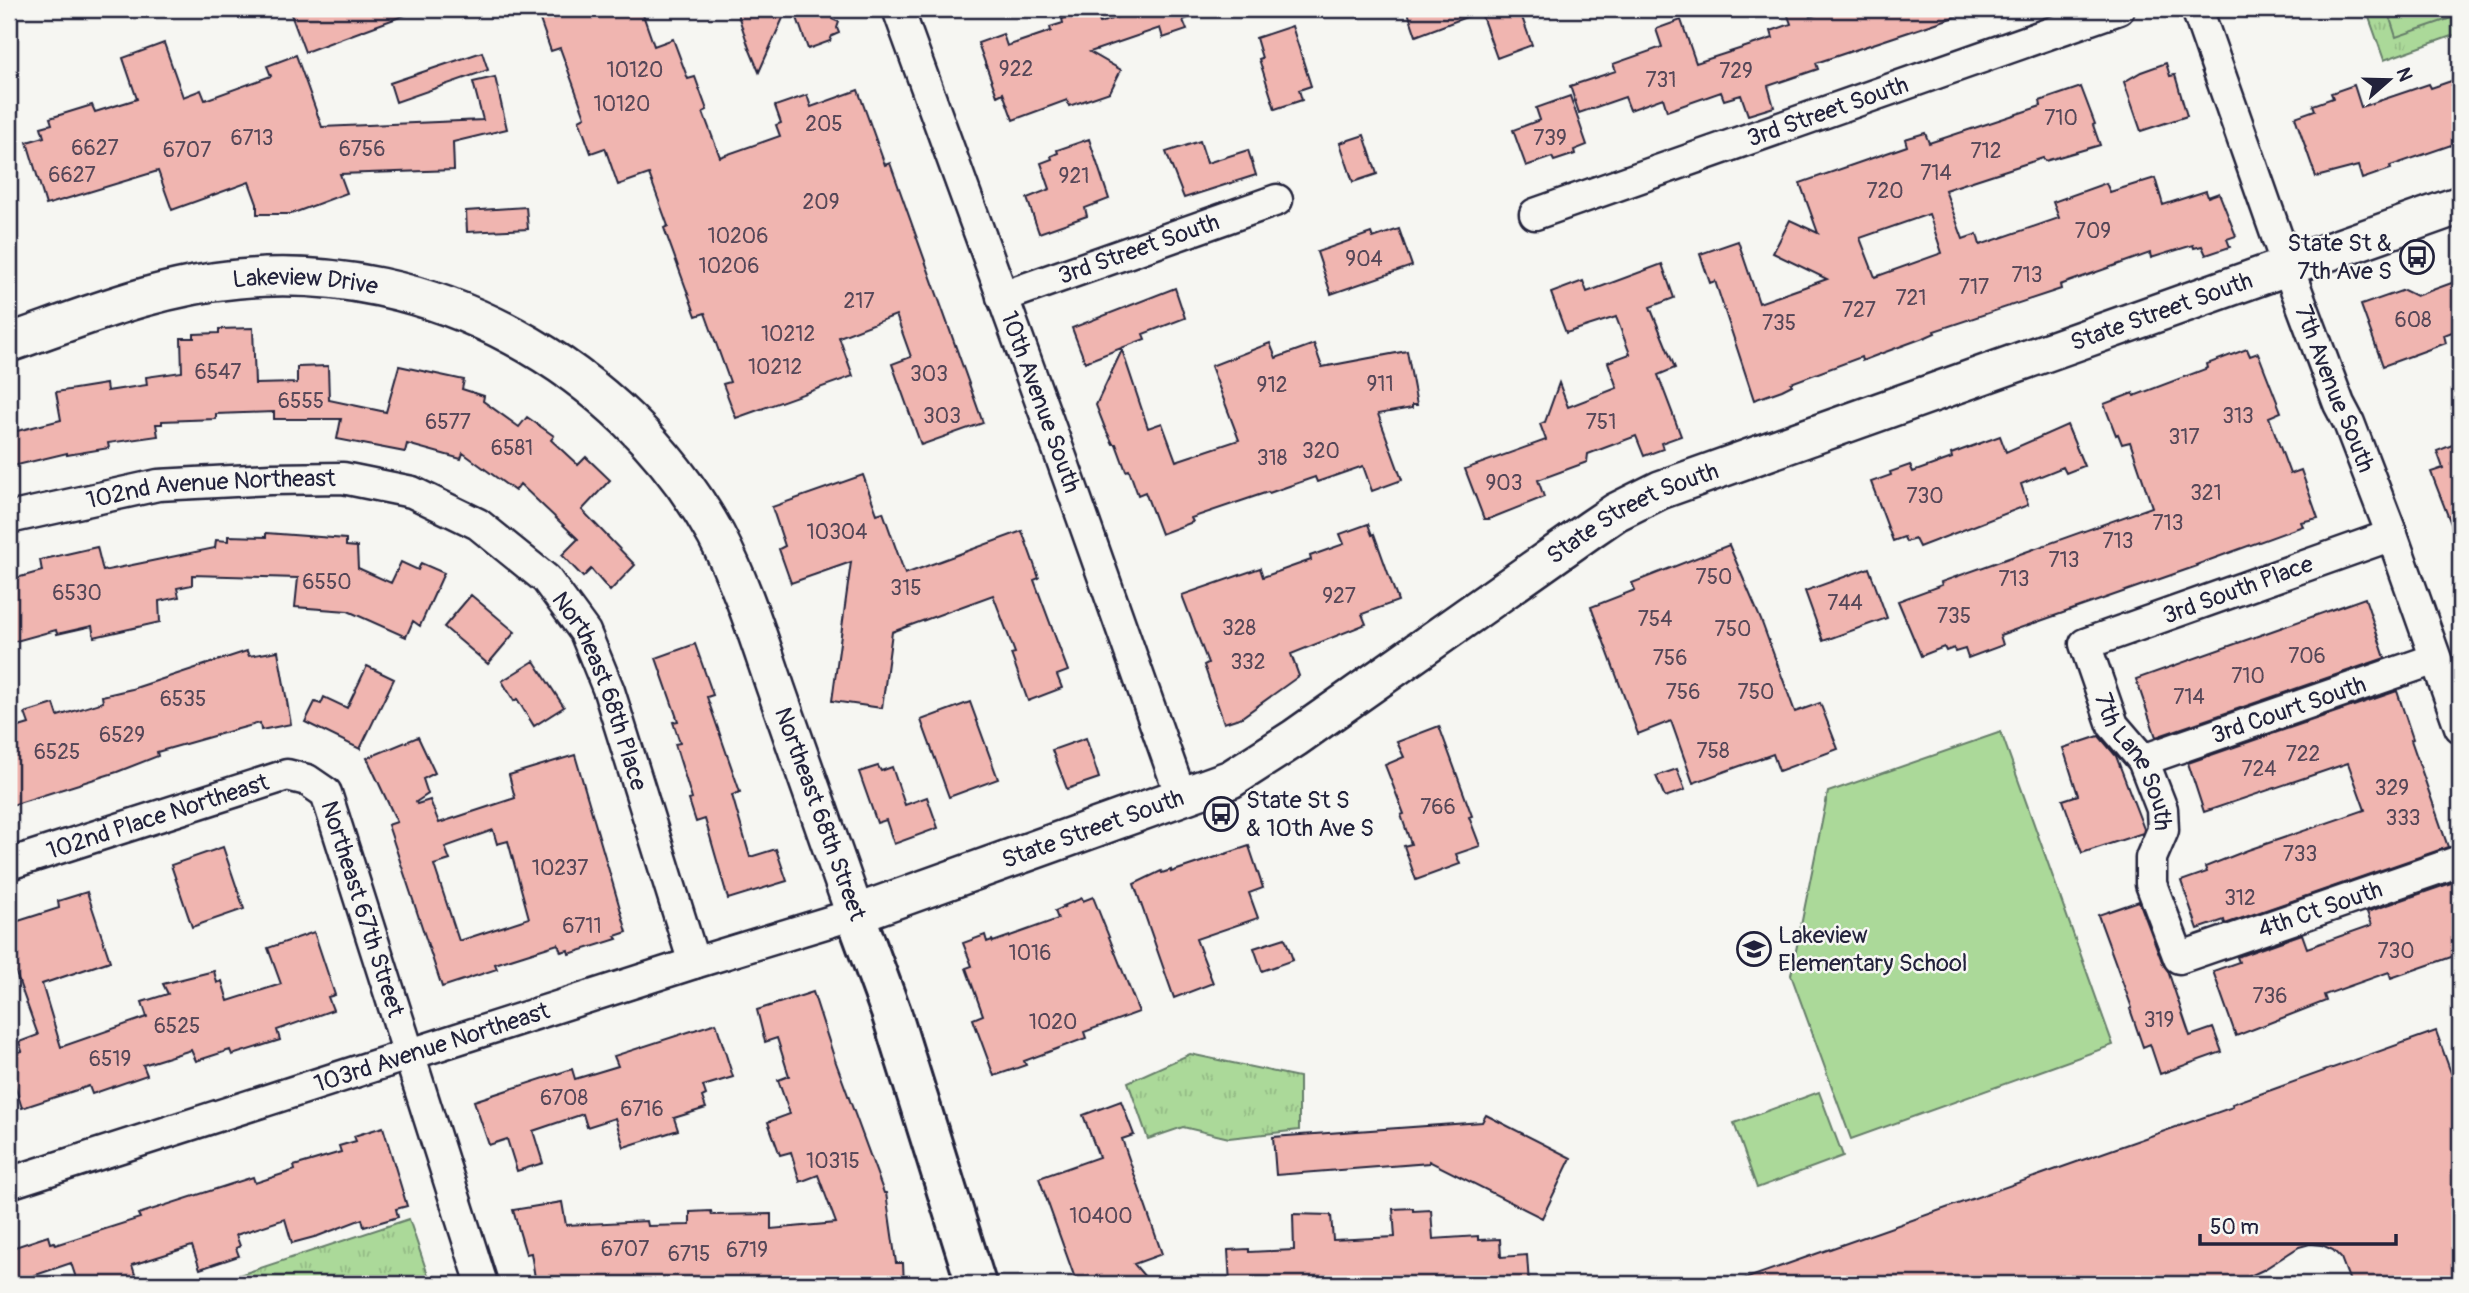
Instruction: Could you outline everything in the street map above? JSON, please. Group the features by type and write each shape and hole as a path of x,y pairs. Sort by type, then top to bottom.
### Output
{"main road":[{"name":"Northeast 68th Street","path":"855,914 891,1012 976,1284"}],"street":[{"name":"3rd Street South","path":"1535,214 2119,9"},
{"name":"7th Avenue South","path":"2197,9 2288,268 2392,535 2460,727"},
{"name":"10th Avenue South","path":"905,11 1002,297 1181,796"},
{"name":"3rd Street South","path":"1002,297 1277,200"},
{"name":"State Street South","path":"855,914 1231,779 1616,512 1660,491 2460,205"},
{"name":"Lakeview Drive","path":"9,343 166,290 235,279 281,276 330,278 393,288 485,321 553,359 589,384"},
{"name":"Northeast 68th Street","path":"589,384 626,417 653,447 687,489 716,536 750,615 855,914"},
{"name":"102nd Avenue Northeast","path":"9,518 158,485 343,478 412,492"},
{"name":"Northeast 68th Place","path":"412,492 478,524 546,579 585,632 609,691 694,962"},
{"name":"3rd South Place","path":"2085,644 2392,535"},
{"name":"7th Lane South","path":"2085,644 2113,725 2143,760 2162,809 2163,831 2151,858 2151,884 2179,958"},
{"name":"3rd Court South","path":"2143,760 2435,659"},
{"name":"102nd Place Northeast","path":"9,864 287,775 307,780"},
{"name":"Northeast 67th Street","path":"307,780 326,793 482,1284"},
{"name":"4th Ct South","path":"2179,958 2460,861"},
{"name":"103rd Avenue Northeast","path":"9,1183 694,962 855,914"}],"green space":[{"path":"2366,9 2460,9 2460,33 2384,60"},
{"path":"2387,9 2460,9 2460,15 2396,37"},
{"path":"2001,732 2113,1045 1851,1139 1791,975 1828,792"},
{"path":"1190,1054 1299,1077 1299,1130 1229,1138 1183,1127 1148,1139 1128,1082"},
{"path":"1819,1092 1843,1156 1757,1188 1734,1123"},
{"path":"409,1219 431,1284 212,1284"}],"building":[{"path":"289,9 416,9 416,11 305,52"},
{"path":"543,9 641,9 654,46 673,39 688,79 695,77 707,110 703,112 720,157 780,136 776,125 781,123 775,106 807,95 811,107 858,90 885,165 890,163 983,423 921,445 892,364 911,357 896,315 839,337 853,376 736,418 723,384 730,382 705,313 696,316 664,228 668,226 649,174 618,185 605,148 591,153 579,120 585,117 560,48 551,51 539,17 545,14"},
{"path":"736,9 787,9 759,72 749,48"},
{"path":"794,9 832,9 832,19 839,22 839,33 832,36 830,41 808,49"},
{"path":"1141,9 1205,9 1205,12 1183,20 1187,30 1163,38 1160,28 1090,52 1121,70 1110,92 1069,106 1067,100 1013,120 1003,93 997,96 978,43 1003,34 1007,46 1051,31 1050,27 1063,23 1062,19 1080,13 1081,15 1095,11 1100,23"},
{"path":"1407,9 1482,9 1482,11 1416,36"},
{"path":"1502,9 1519,9 1532,45 1497,58 1482,16"},
{"path":"1807,9 1810,17 1832,9 1968,9 1969,12 1816,63 1818,69 1768,86 1774,107 1748,115 1741,95 1724,100 1721,92 1667,111 1663,98 1630,110 1625,97 1579,113 1570,86 1616,71 1613,64 1662,47 1656,29 1681,20 1696,63 1773,38 1771,31 1791,24 1787,13"},
{"path":"1292,26 1311,86 1299,90 1302,100 1275,109 1259,59 1262,58 1256,38"},
{"path":"164,43 183,97 201,90 205,100 271,76 267,66 296,55 322,127 483,120 473,82 495,77 507,129 453,142 454,170 340,174 347,193 291,214 257,214 257,204 249,182 172,210 158,171 46,205 27,142 44,137 41,127 52,124 50,118 92,105 95,112 137,99 123,58"},
{"path":"482,52 488,70 396,102 390,83"},
{"path":"2166,63 2170,76 2175,75 2187,116 2141,131 2124,82 2141,72"},
{"path":"2460,78 2460,142 2390,166 2391,169 2362,179 2358,166 2316,177 2295,117 2315,110 2313,105 2333,98 2331,93 2354,85 2361,107 2429,84 2431,88"},
{"path":"2081,87 2100,145 2045,161 2043,158 1945,190 1963,239 1977,234 1980,245 2059,218 2053,202 2106,183 2110,192 2155,178 2163,205 2206,191 2208,197 2219,193 2236,236 2227,239 2230,247 2206,255 2202,246 2194,248 2193,245 2151,258 2150,253 2060,285 2061,289 1934,331 1935,333 1926,337 1862,361 1861,357 1754,400 1715,281 1710,283 1700,254 1738,241 1759,303 1827,279 1773,253 1790,220 1818,233 1800,183 1907,146 1905,139 1925,133 1929,143 2041,106 2040,101","holes":["1929,214 1942,253 1875,277 1860,238"]},
{"path":"1570,96 1587,145 1574,150 1575,154 1554,161 1552,157 1526,166 1513,130 1540,120 1536,108"},
{"path":"1364,135 1377,174 1353,182 1340,143"},
{"path":"1089,139 1109,199 1085,208 1087,216 1039,233 1027,198 1050,189 1041,163 1052,159 1051,156 1058,153 1057,150"},
{"path":"1200,141 1207,163 1248,150 1256,175 1184,198 1166,152"},
{"path":"526,207 528,229 467,232 466,211"},
{"path":"1399,229 1412,266 1331,294 1317,252 1371,233 1373,238"},
{"path":"1662,264 1674,298 1650,307 1675,368 1658,375 1681,436 1661,443 1663,449 1644,456 1636,436 1588,454 1587,462 1538,480 1544,497 1484,519 1465,469 1546,440 1540,424 1545,422 1559,383 1568,407 1617,388 1608,362 1630,354 1616,317 1566,333 1551,293 1583,281 1587,292"},
{"path":"2460,280 2460,329 2444,335 2446,343 2383,366 2361,305 2404,290 2416,296"},
{"path":"1175,288 1185,318 1143,334 1145,339 1085,362 1072,328"},
{"path":"253,328 255,384 297,383 297,367 328,366 329,400 386,412 399,366 464,380 462,389 484,396 483,401 519,427 527,417 554,436 551,440 578,465 586,457 610,480 582,510 635,565 610,591 591,569 583,577 562,555 578,539 520,484 515,491 463,453 461,459 407,444 405,452 337,439 341,419 274,419 274,412 216,414 216,419 162,421 162,424 156,424 158,436 108,443 109,448 67,453 9,467 9,433 61,420 56,392 106,384 107,391 147,385 146,377 182,372 181,338 194,338 194,334 219,333 219,329"},
{"path":"1270,343 1276,358 1314,344 1322,367 1407,351 1417,405 1378,414 1402,480 1372,491 1363,466 1317,482 1315,477 1268,492 1191,518 1193,522 1161,534 1145,492 1138,495 1129,470 1126,471 1096,405 1122,350 1148,428 1162,423 1176,461 1239,440 1211,366"},
{"path":"2247,349 2250,356 2258,353 2281,412 2269,417 2290,474 2301,470 2318,518 2301,522 2303,526 2197,566 2000,635 2003,645 1968,658 1965,649 1955,652 1954,648 1946,651 1944,647 1921,656 1898,601 1942,585 1941,582 2152,507 2130,442 2122,444 2104,404 2133,393 2134,396 2208,368 2207,364"},
{"path":"2067,425 2084,466 2066,473 2063,467 2021,484 2028,505 1919,547 1915,539 1906,542 1904,537 1893,541 1871,482 1910,465 1913,472 1952,458 1951,454 2000,436 2006,452"},
{"path":"2460,442 2458,542 2431,472 2443,468 2437,451"},
{"path":"863,475 877,514 883,512 905,574 1022,531 1039,578 1034,580 1068,671 1057,675 1062,688 1028,701 1011,654 1015,653 993,595 892,632 882,708 832,701 851,562 791,583 779,549 785,546 772,507"},
{"path":"1368,524 1398,601 1362,614 1366,624 1291,654 1299,676 1242,717 1224,723 1204,665 1208,663 1182,595 1260,568 1263,577 1311,560 1310,556 1344,544 1340,534"},
{"path":"266,533 346,539 346,546 357,547 358,568 391,583 401,562 418,570 421,563 444,573 420,626 413,621 406,637 348,611 295,607 298,578 192,575 192,585 177,588 179,597 159,601 160,622 94,637 92,626 57,634 56,630 9,643 9,580 42,571 40,560 97,547 103,571 215,548 216,540 228,541 228,536 266,537"},
{"path":"1729,545 1761,620 1795,712 1820,703 1838,749 1779,771 1773,754 1693,783 1671,721 1638,734 1591,607 1635,590 1632,583"},
{"path":"1869,568 1887,618 1823,641 1805,591"},
{"path":"471,595 515,632 488,664 444,627"},
{"path":"2365,598 2385,658 2156,737 2136,679"},
{"path":"695,644 713,695 707,697 740,792 732,795 750,857 776,849 787,881 728,899 705,819 696,822 689,800 692,799 675,744 680,743 673,722 678,721 656,658"},
{"path":"247,651 249,656 278,651 291,724 261,730 260,723 157,752 158,756 117,772 9,806 9,730 29,724 25,713 54,704 58,716 103,702 102,696 132,689"},
{"path":"534,661 564,707 534,726 502,681"},
{"path":"367,666 394,679 360,749 305,722 315,702 321,704 324,697 347,708"},
{"path":"2397,691 2448,847 2225,924 2224,920 2198,929 2181,881 2207,872 2205,867 2248,850 2365,810 2348,763 2204,812 2188,763"},
{"path":"970,702 998,779 949,797 921,720"},
{"path":"1439,726 1472,816 1469,817 1480,846 1456,854 1460,864 1416,880 1404,846 1411,844 1401,815 1404,814 1385,765 1404,757 1397,742"},
{"path":"2099,736 2116,756 2144,829 2143,833 2082,853 2063,800 2078,795 2063,748"},
{"path":"418,737 435,773 423,779 428,794 416,802 417,804 430,800 439,823 515,798 509,775 575,755 627,932 615,936 617,939 569,954 568,950 561,952 558,944 495,964 497,969 442,987 388,825 397,822 367,758","holes":["493,830 497,844 508,841 529,918 459,941 434,865 450,860 445,847"]},
{"path":"1086,738 1099,778 1067,789 1052,750"},
{"path":"878,766 881,771 892,767 905,805 927,797 938,828 894,844 886,820 877,823 859,772"},
{"path":"1677,769 1685,790 1665,797 1656,776"},
{"path":"1249,846 1263,888 1249,893 1258,918 1196,939 1213,983 1174,998 1134,884 1161,871 1171,872"},
{"path":"223,847 244,909 192,927 171,865"},
{"path":"2457,881 2460,890 2460,954 2391,978 2389,972 2324,995 2326,1001 2236,1036 2213,971 2239,962 2237,957 2302,934 2307,948 2372,925 2367,912"},
{"path":"87,892 110,961 42,984 61,1047 147,1017 142,1002 168,994 163,984 214,971 217,983 222,981 228,1001 281,984 268,948 314,932 335,995 328,997 333,1010 277,1030 280,1040 232,1055 230,1050 196,1061 191,1050 143,1065 147,1075 92,1094 89,1086 22,1108 9,1067 9,1055 22,1051 19,1042 38,1035 14,968 9,969 9,924 59,908 58,901"},
{"path":"1093,897 1139,1012 1084,1032 1086,1038 1024,1061 1026,1065 994,1076 973,1019 983,1015 966,968 972,966 963,943 985,935 987,942 993,942 1058,919 1055,911 1082,898 1083,901"},
{"path":"2139,901 2168,971 2190,1036 2213,1028 2222,1052 2160,1074 2150,1044 2143,1047 2130,1009 2132,1008 2098,915"},
{"path":"1285,938 1293,960 1262,971 1254,948"},
{"path":"813,992 835,1060 886,1193 896,1263 903,1263 904,1284 536,1284 531,1253 526,1254 513,1210 562,1202 566,1225 647,1221 648,1226 690,1225 690,1212 711,1211 712,1215 771,1214 771,1229 836,1223 818,1175 800,1182 791,1152 780,1155 768,1122 790,1114 778,1080 789,1076 777,1038 765,1042 757,1010"},
{"path":"716,1023 733,1077 703,1086 706,1095 702,1097 706,1108 674,1118 678,1130 624,1147 615,1118 587,1127 583,1114 533,1131 543,1163 517,1171 507,1139 489,1145 474,1101 572,1069 575,1079 618,1066 614,1056"},
{"path":"2436,1031 2460,1098 2460,1284 2351,1284 2341,1258 2333,1250 2310,1244 2299,1247 2263,1270 2233,1284 1739,1284 1739,1281 2233,1107 2232,1104"},
{"path":"1121,1101 1134,1135 1122,1139 1162,1254 1134,1264 1151,1284 1077,1284 1039,1178 1099,1157 1083,1115"},
{"path":"1486,1115 1571,1158 1542,1218 1429,1161 1276,1175 1273,1137 1482,1122"},
{"path":"383,1127 407,1206 396,1209 398,1217 364,1227 362,1219 292,1243 285,1219 236,1235 240,1246 236,1248 239,1256 200,1269 192,1246 132,1265 138,1284 78,1284 71,1263 9,1284 9,1249 48,1236 50,1243 54,1242 55,1245 140,1218 138,1214 253,1177 255,1183 295,1170 294,1166 341,1152 339,1146 356,1141 354,1136"},
{"path":"1413,1208 1413,1211 1431,1210 1433,1239 1478,1236 1478,1240 1500,1239 1501,1257 1527,1255 1529,1284 1230,1284 1228,1250 1294,1250 1293,1214 1331,1215 1333,1240 1395,1237 1393,1209"}],"place":[{"name":"State St & 7th Ave S","path":"2417,257"},
{"name":"State St S & 10th Ave S","path":"1221,814"},
{"name":"Lakeview Elementary School","path":"1754,949"}]}
